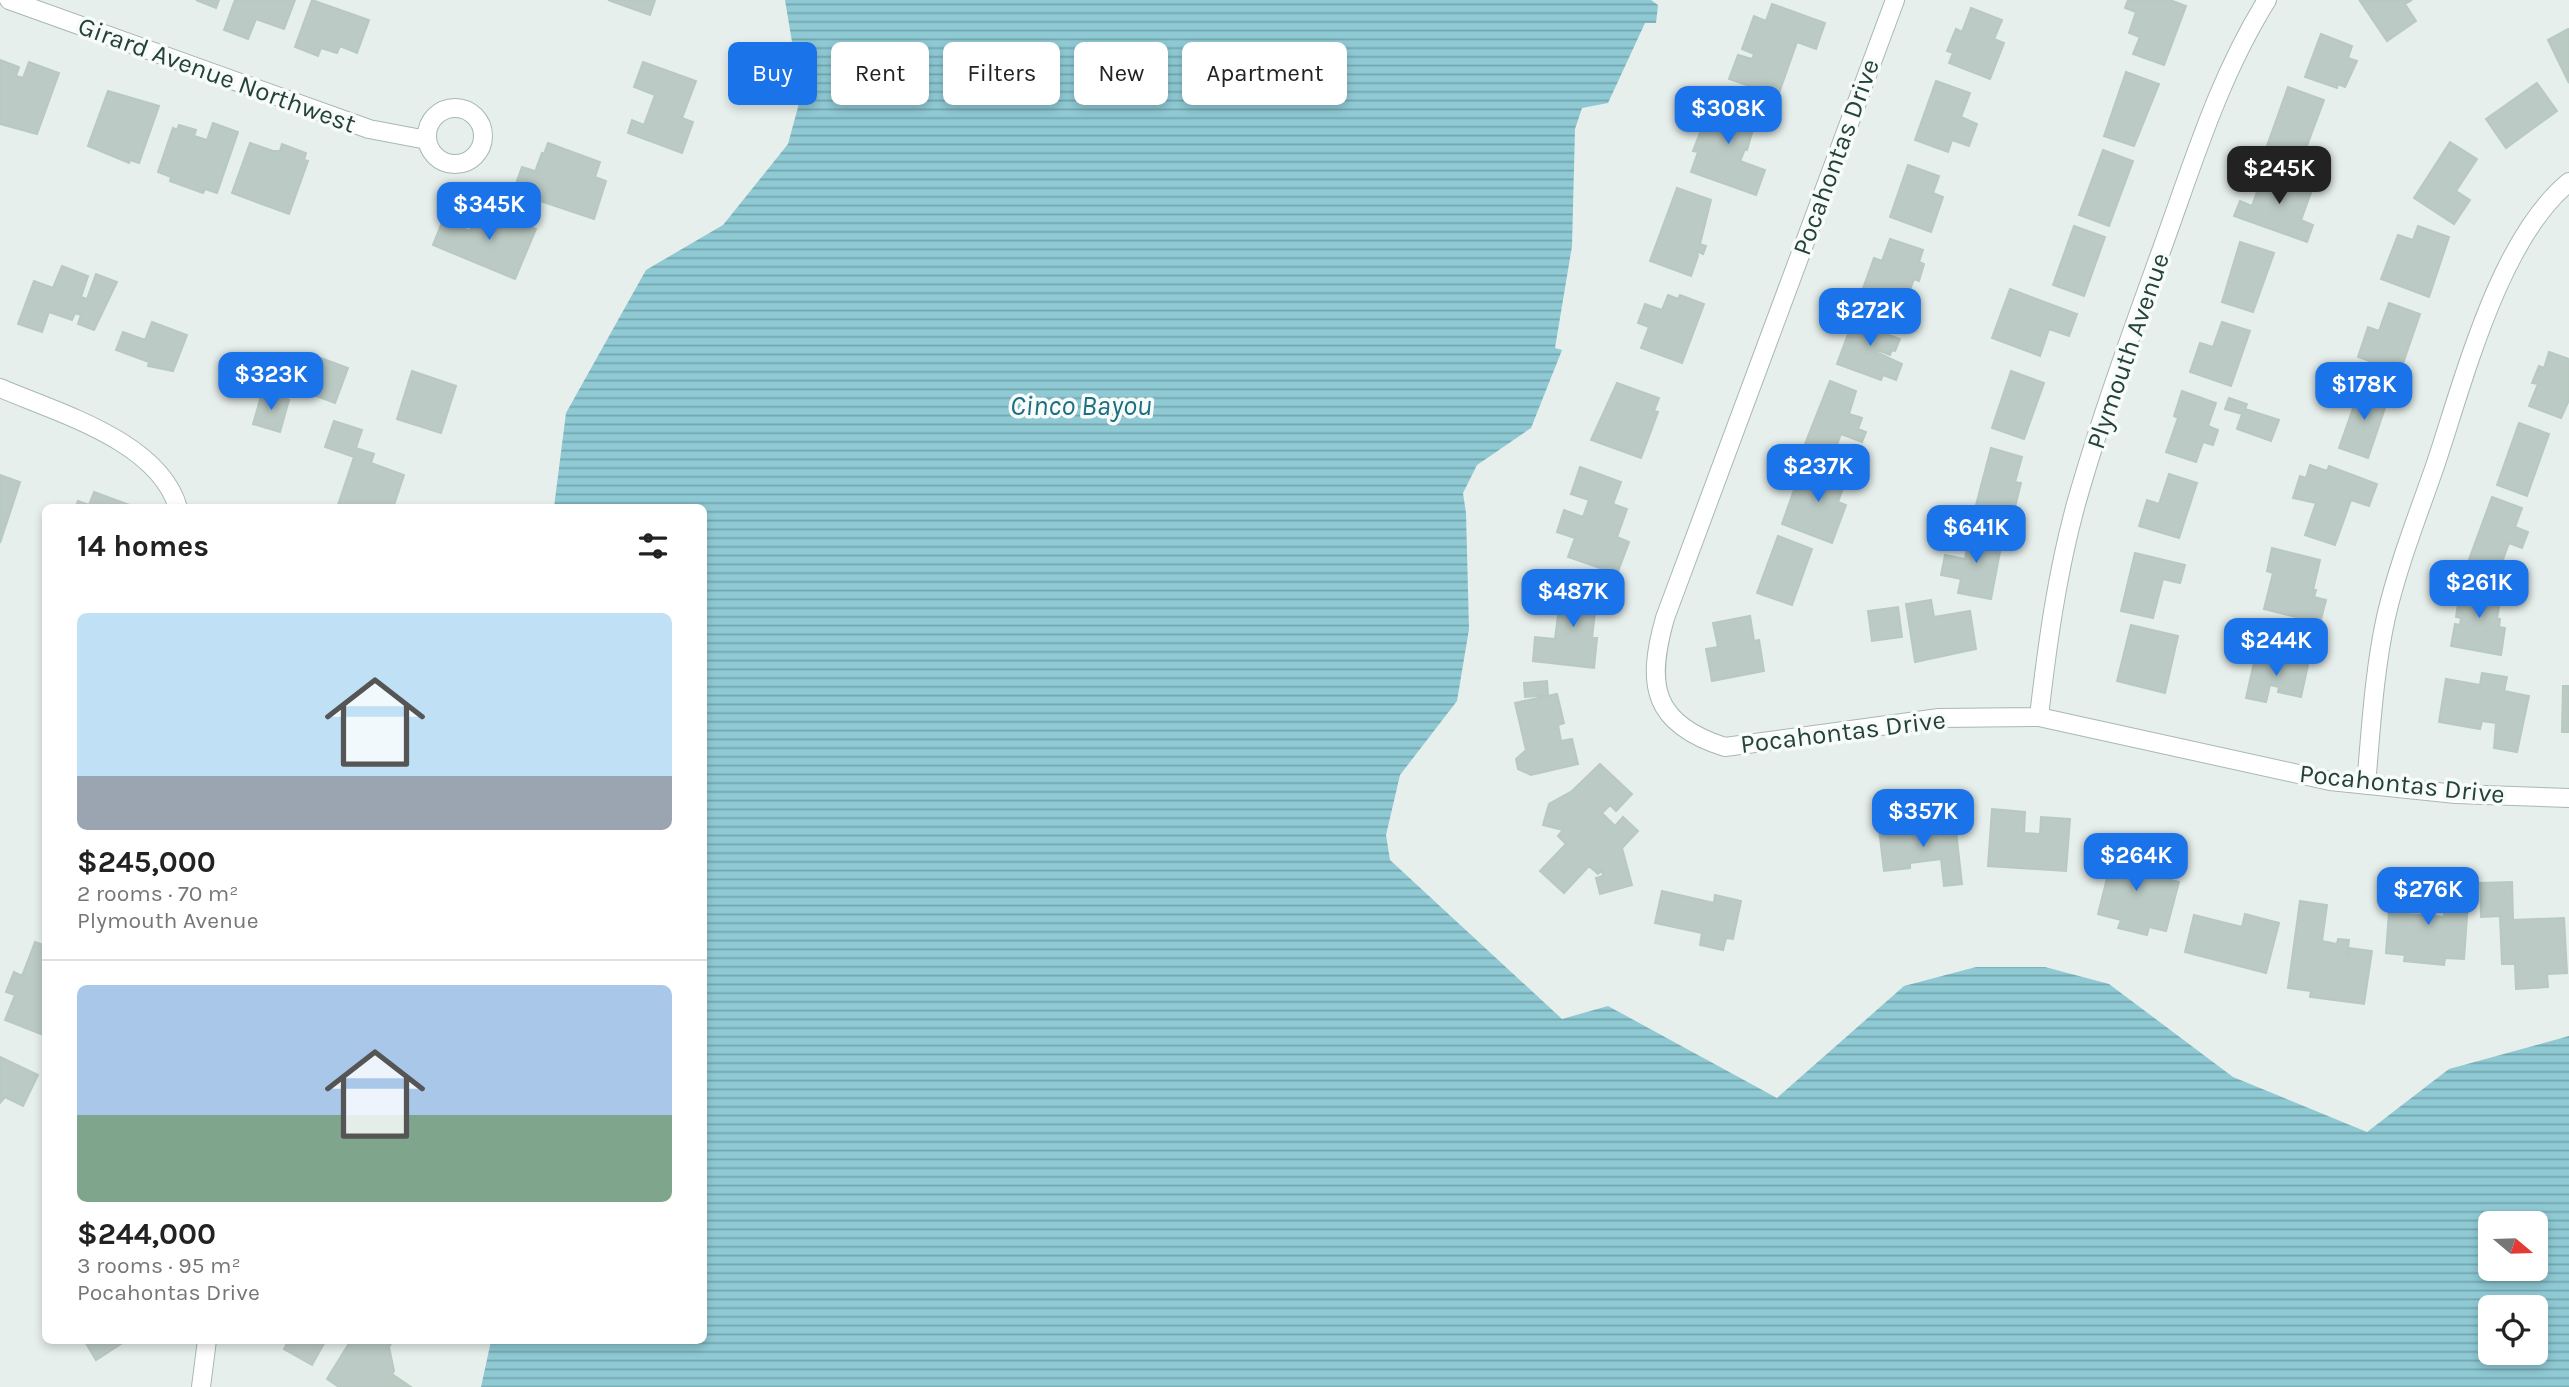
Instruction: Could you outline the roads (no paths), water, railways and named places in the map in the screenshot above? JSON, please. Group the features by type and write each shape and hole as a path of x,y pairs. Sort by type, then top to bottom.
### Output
{"street":[{"name":"Girard Avenue Northwest","path":"9,0 369,129 427,140"},
{"name":"Pocahontas Drive","path":"1895,0 1665,618 1654,657 1654,677 1658,693 1669,713 1683,728 1700,739 1725,747 1939,718 2039,717 2330,781 2455,794 2569,798"},
{"name":"Plymouth Avenue","path":"2039,717 2062,566 2076,504 2126,351 2207,123 2251,27 2267,0"},
{"path":"2366,785 2376,672 2386,618 2451,417 2509,260 2541,209 2569,182"},
{"path":"0,388 129,446 159,472 176,504"},
{"path":"201,1387 206,1344"}],"water":[{"name":"Cinco Bayou","path":"785,0 1651,0 1658,5 1656,23 1645,23 1608,103 1582,108 1575,129 1572,246 1555,348 1562,350 1531,428 1477,465 1463,493 1466,513 1469,629 1457,701 1400,775 1386,835 1390,860 1562,1019 1608,1006 1777,1098 1904,986 1976,967 2045,967 2109,984 2233,1077 2367,1132 2449,1069 2569,1036 2569,1387 481,1387 490,1344 707,1344 707,504 554,504 566,413 646,270 723,225 788,144 799,105 817,105 817,42 792,42"}]}
